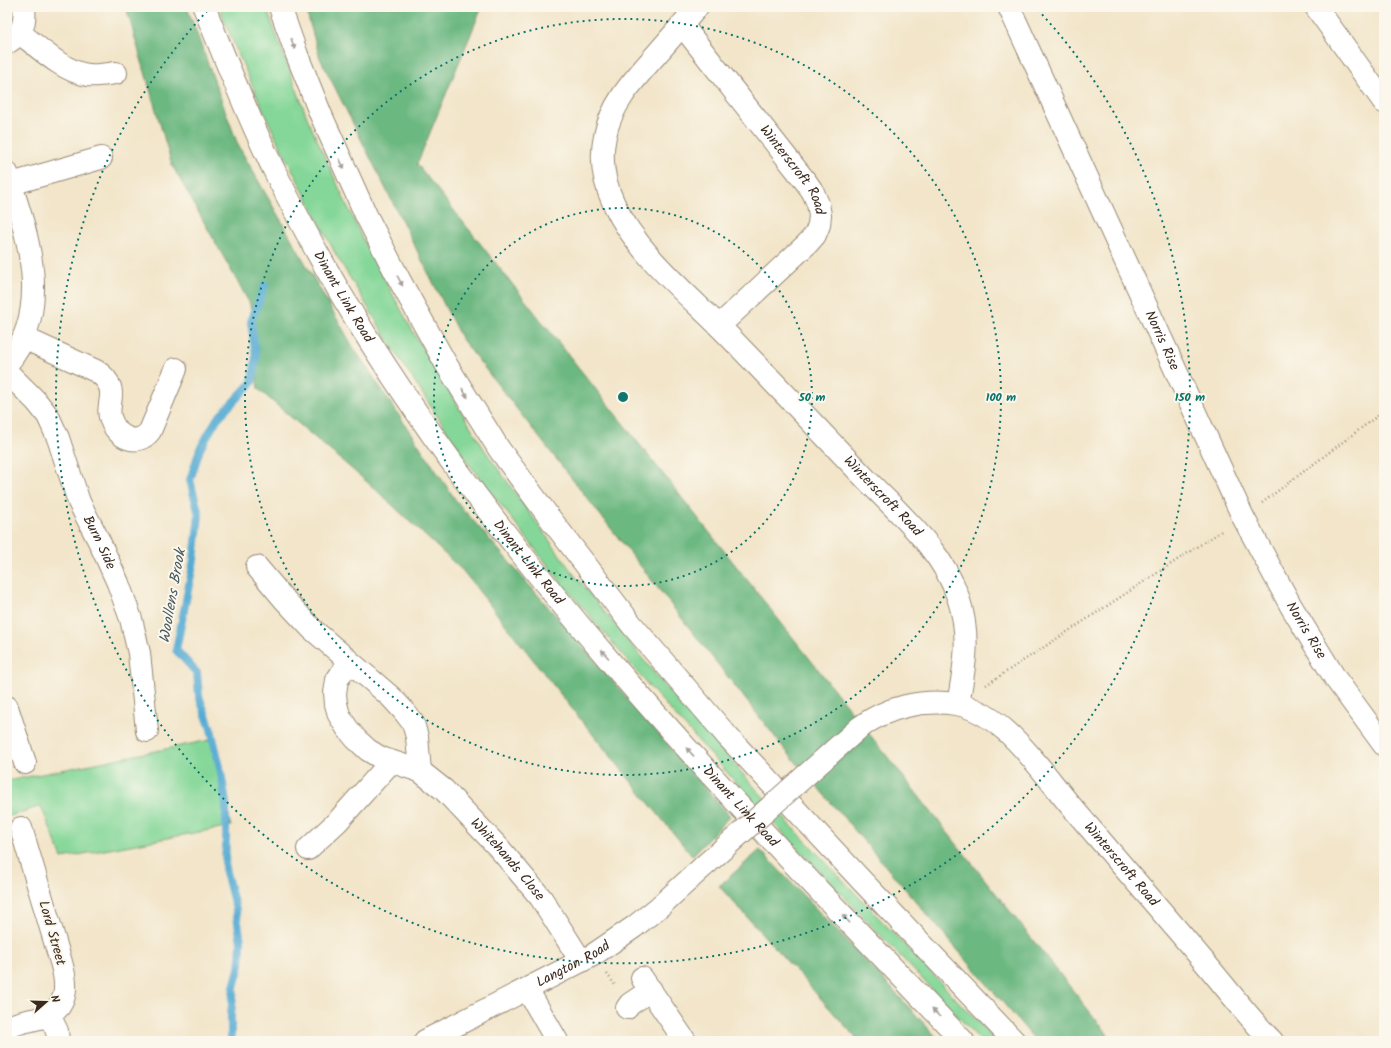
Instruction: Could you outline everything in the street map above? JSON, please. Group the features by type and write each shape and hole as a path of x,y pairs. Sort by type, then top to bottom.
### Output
{"street":[{"path":"24,7 24,25 13,38 52,58 75,72 87,75 116,73"},
{"name":"Dinant Link Road","path":"204,7 275,173 354,315 407,399 449,458 507,535 591,638 686,748 809,881 963,1041"},
{"path":"280,7 321,115 366,215 400,281 446,364 499,449 632,625 728,737 868,888 1014,1041"},
{"name":"Winterscroft Road","path":"697,7 633,81 614,111 605,135 602,153 603,167 613,203 638,242 661,268 888,501 914,529 940,562 950,577 958,595 966,629 965,661 958,704"},
{"name":"Norris Rise","path":"1009,7 1242,517 1291,606 1335,678 1384,745"},
{"path":"1316,7 1384,102"},
{"name":"Winterscroft Road","path":"682,25 806,182 813,192 818,204 820,215 819,226 808,243 719,326"},
{"path":"7,364 24,338 32,309 33,269 29,243 9,178 101,158"},
{"path":"24,338 96,371 103,376 108,381 111,389 112,397 109,405 110,419 114,427 124,437 130,440 140,438 150,431 176,369"},
{"name":"Burn Side","path":"7,372 36,401 48,416 61,445 79,502 118,583 131,619 139,653 146,731"},
{"path":"257,567 312,629 404,710 413,723 417,737 420,771"},
{"name":"Whitehands Close","path":"349,662 337,680 335,693 339,715 356,739 368,750 381,758 420,771 444,790 520,872 587,958"},
{"name":"Winterscroft Road","path":"822,761 860,728 887,712 903,707 921,703 938,702 958,704 973,709 990,718 1022,747 1272,1041"},
{"path":"7,707 25,763"},
{"name":"Langton Road","path":"426,1041 587,958 644,919 822,761"},
{"path":"308,849 338,821 391,762"},
{"name":"Lord Street","path":"21,828 64,972 66,984 62,1002 57,1009 49,1015"},
{"path":"629,1006 646,984 686,1041"},
{"path":"527,989 557,1041"},
{"path":"7,1028 18,1023 49,1015 57,1031 58,1041"}],"path":[{"path":"958,704 1242,517 1384,411"},
{"path":"587,958 629,1006"}],"green space":[{"path":"126,7 187,7 238,145 353,347 457,502 730,816 692,856 573,710 463,571 374,488 258,389 250,304 172,165"},
{"path":"219,7 266,7 308,120 362,238 417,339 486,452 572,572 664,685 757,790 996,1041 981,1041 751,799 655,693 561,582 469,464 395,352 335,253 276,138"},
{"path":"305,7 482,7 417,164 1113,1041 1036,1041 783,747 461,338 320,58"},
{"path":"210,740 231,826 62,858 41,806 7,817 7,781"},
{"path":"760,850 940,1041 859,1041 719,886"}],"waterway":[{"name":"Woollens Brook","path":"231,1041 231,1014 234,987 240,965 241,942 236,910 225,868 226,803 221,772 211,729 199,696 197,673 176,650 194,560 199,515 190,480 200,449 217,419 252,382 256,357 251,322 265,285"}]}
